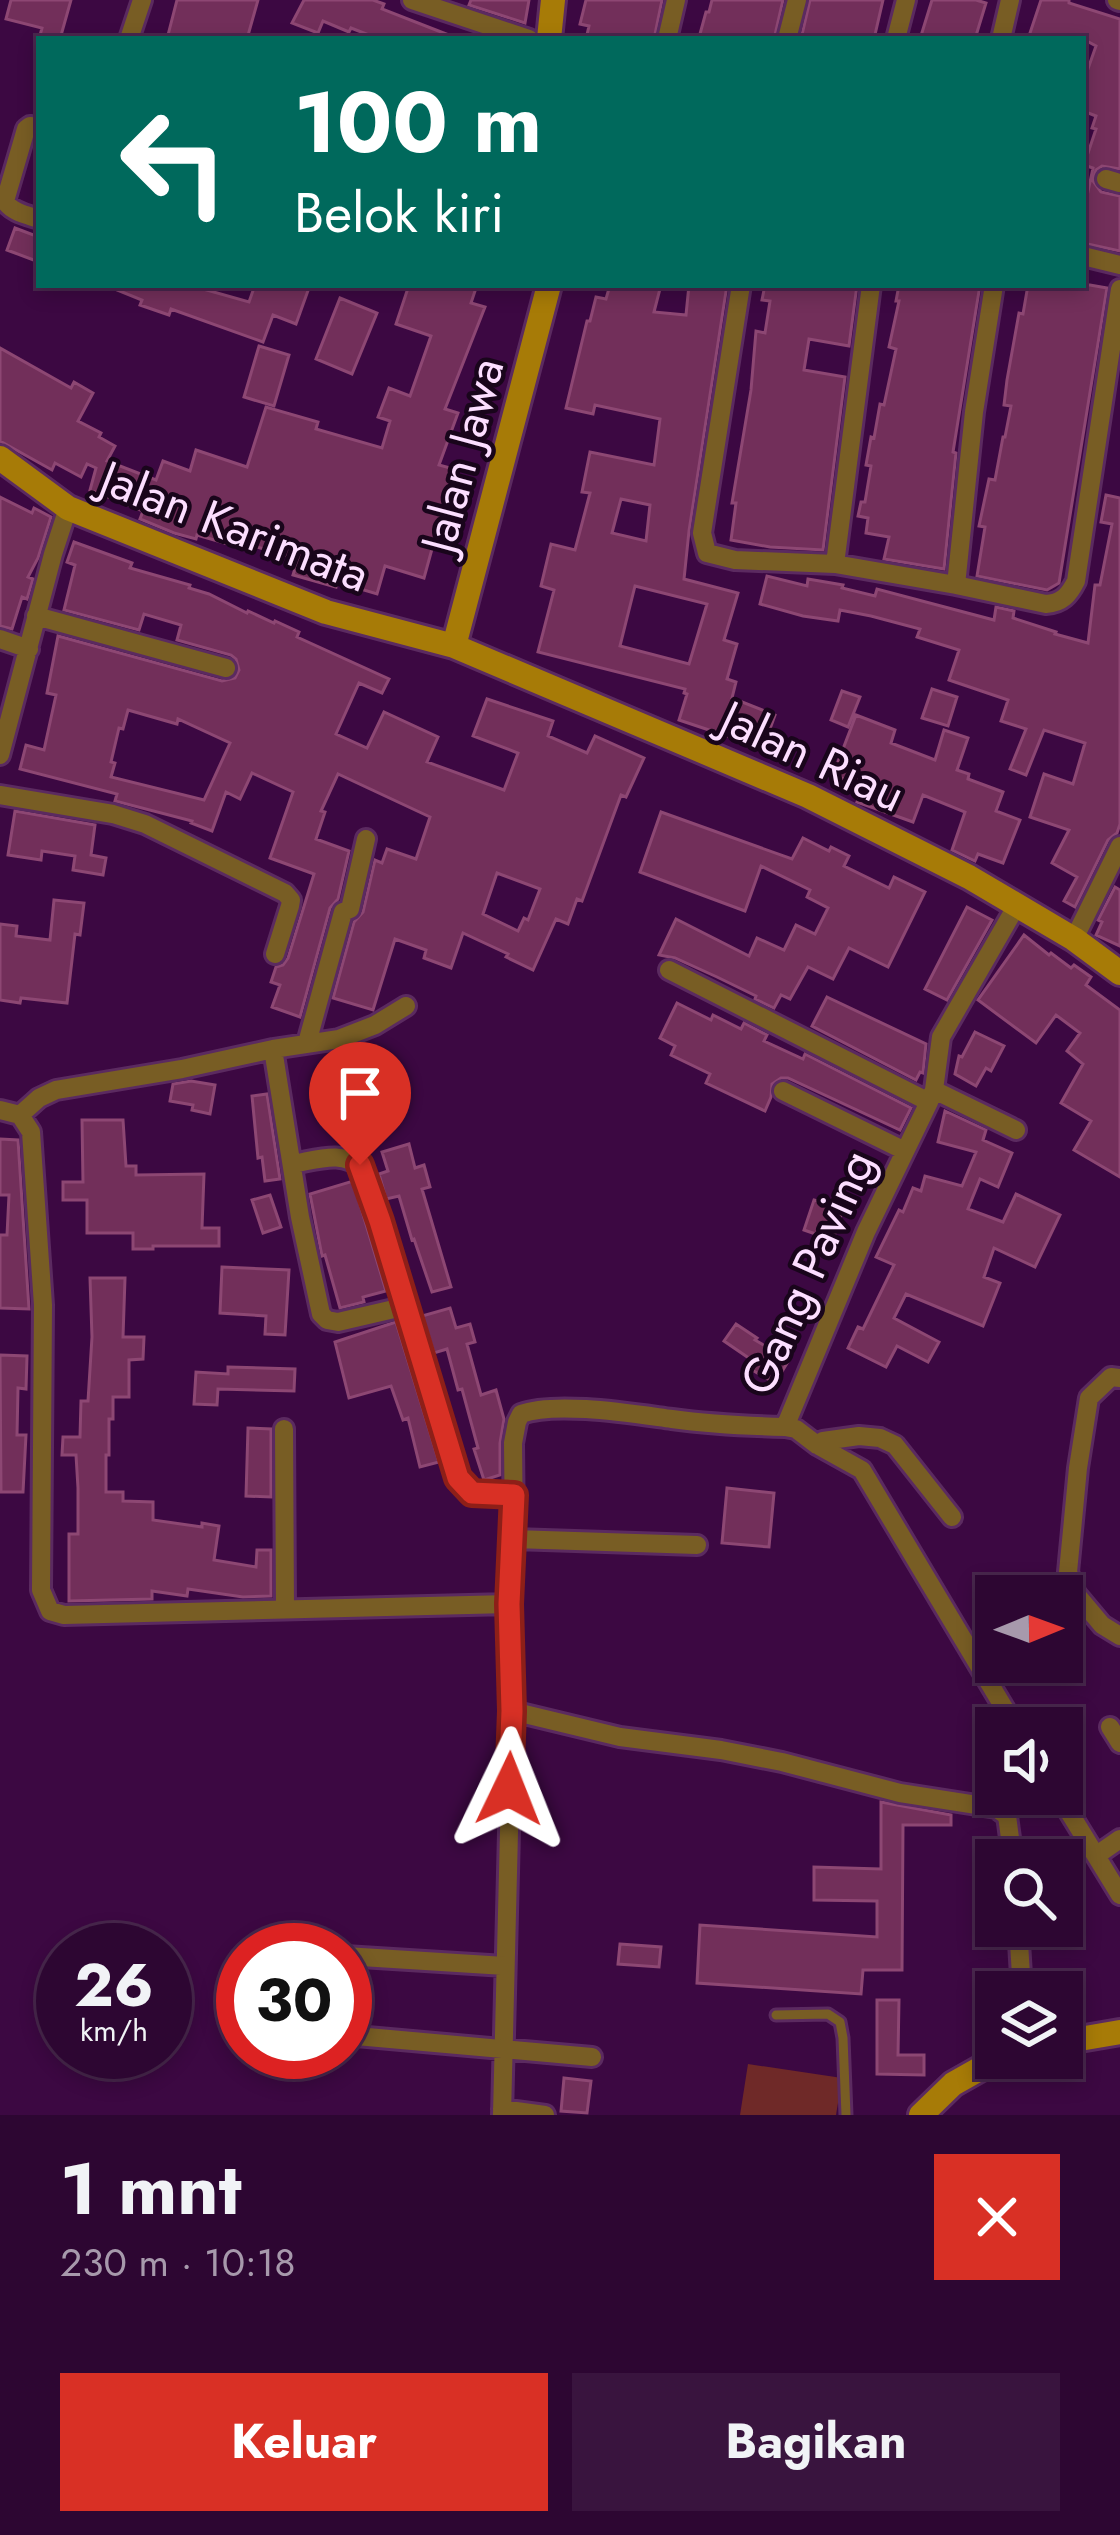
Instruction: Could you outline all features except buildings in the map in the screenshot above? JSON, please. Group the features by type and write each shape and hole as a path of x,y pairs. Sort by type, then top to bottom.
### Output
{"main road":[{"path":"549,36 553,0"},
{"name":"Jalan Jawa","path":"454,646 548,288"},
{"name":"Jalan Karimata","path":"0,458 68,508 326,612 454,646"},
{"name":"Jalan Riau","path":"454,646 808,796 969,877 1074,939 1120,973"},
{"path":"1083,2038 1120,2032"},
{"path":"921,2115 953,2084 975,2072"}],"street":[{"path":"130,36 142,0"},
{"path":"412,0 520,36"},
{"path":"669,36 676,0"},
{"path":"788,36 797,0"},
{"path":"897,36 906,0"},
{"path":"1002,36 1010,0"},
{"path":"36,127 26,129 5,201 36,218"},
{"path":"1086,257 1120,265"},
{"path":"741,288 702,533 705,550 735,560 836,564 1037,604 1059,602 1072,589 1079,563 1120,289"},
{"path":"836,564 871,288"},
{"path":"956,585 974,412 994,288"},
{"path":"0,755 68,508"},
{"path":"36,616 226,668"},
{"path":"0,639 29,649"},
{"path":"0,795 146,824 286,893 290,906 275,954"},
{"path":"307,1043 367,839"},
{"path":"1074,939 1120,846"},
{"name":"Gang Paving","path":"514,1495 515,1430 518,1418 527,1411 629,1412 785,1427 866,1232 932,1096 941,1037 1017,905"},
{"path":"669,970 932,1096 1016,1130"},
{"path":"406,1006 339,1040 56,1090 10,1113 32,1132 43,1305 41,1590 50,1611 64,1615 509,1604"},
{"path":"273,1049 307,1255 323,1317 338,1322 407,1306"},
{"path":"783,1091 905,1151"},
{"path":"292,1164 341,1156 360,1165 460,1483 472,1493 514,1495 502,2112 545,2115"},
{"path":"1120,1378 1111,1377 1089,1398 1068,1562 1072,1589 1102,1625 1120,1636"},
{"path":"785,1427 796,1429 862,1470 1003,1707"},
{"path":"284,1429 285,1609"},
{"path":"817,1445 859,1436 896,1445 952,1517"},
{"path":"514,1539 697,1545"},
{"path":"512,1711 620,1737 721,1750 900,1793 996,1808 1007,1816 1010,1839"},
{"path":"1071,1815 1120,1894"},
{"path":"1096,1856 1120,1839"},
{"path":"372,1958 505,1966"},
{"path":"372,2038 592,2057"}],"lane":[{"path":"776,2014 828,2014 840,2022 846,2115"}],"shaded area":[{"path":"748,2064 842,2078 836,2115 740,2115"}],"route":[{"path":"360,1165 458,1478 472,1493 514,1495 509,1789"}]}
